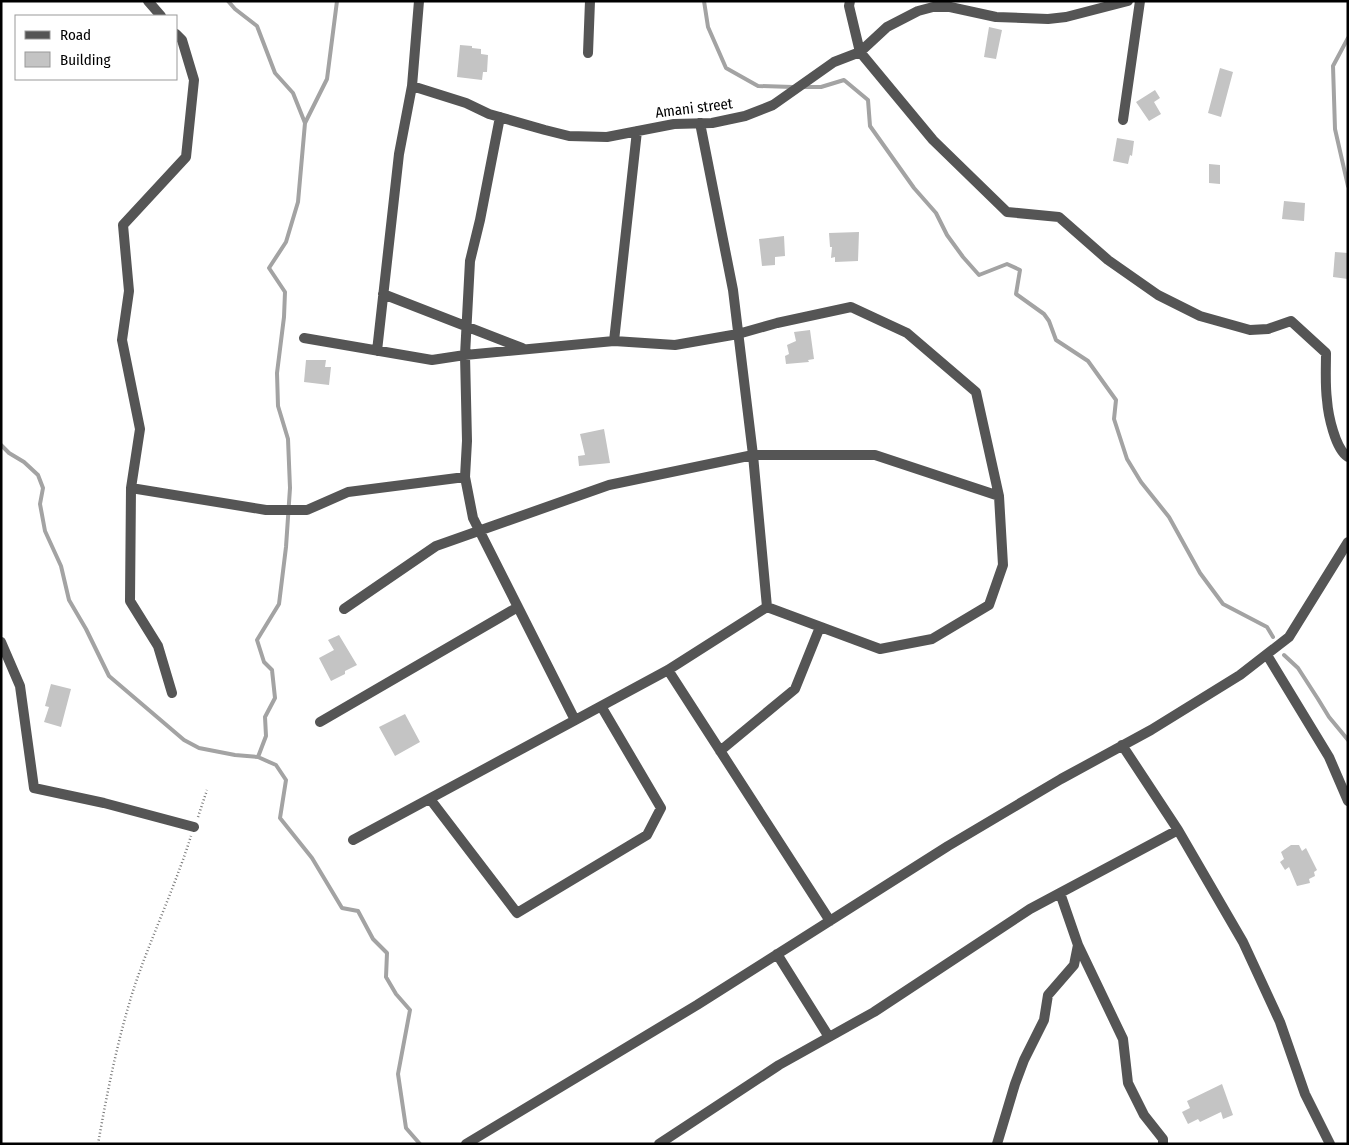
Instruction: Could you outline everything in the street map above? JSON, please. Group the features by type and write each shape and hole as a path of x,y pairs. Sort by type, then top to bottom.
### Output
{"street":[{"path":"148,1 160,15"},
{"path":"377,351 399,154 412,86 419,1"},
{"path":"588,53 590,1"},
{"path":"850,1 849,6 860,52 933,140 1007,212 1058,217 1108,260 1158,295 1200,316 1250,330 1268,329 1291,321 1326,353 1326,399 1334,432 1343,454 1348,457"},
{"name":"Amani street","path":"412,86 466,103 500,117 544,130 569,136 607,137 674,124 712,123 745,116 772,105 834,62 860,52 887,27 918,11 933,7 950,7 996,16 1048,19 1066,17 1128,1"},
{"path":"1123,120 1140,1"},
{"path":"172,693 158,646 130,601 131,488 140,428 122,340 129,291 123,225 186,157 194,80 182,40 178,36"},
{"path":"500,117 470,261 465,355 467,441 465,477 473,518 575,720"},
{"path":"700,123 733,290 753,456 767,607"},
{"path":"614,341 637,132"},
{"path":"383,294 525,350"},
{"path":"304,338 432,360 465,355 614,341 675,345 738,334 777,323 851,307 907,333 976,392 999,496 1003,565 989,605 932,639 880,648 767,607"},
{"path":"344,609 436,546 610,485 753,456 875,455 999,496"},
{"path":"131,488 266,510 307,510 348,492 465,477"},
{"path":"466,1144 689,1010 948,846 1213,693 1289,637 1348,542"},
{"path":"320,722 518,607"},
{"path":"353,840 668,670 767,607"},
{"path":"720,751 795,689 820,627"},
{"path":"1,642 20,686 34,788 104,802 194,828"},
{"path":"1267,655 1328,758 1348,801"},
{"path":"668,670 830,921"},
{"path":"430,799 517,913 647,835 661,808 602,706"},
{"path":"1122,745 1178,830 1228,916 1263,982 1280,1022 1305,1094 1330,1144"},
{"path":"658,1144 771,1070 874,1012 1030,909 1178,830"},
{"path":"1060,893 1078,945 1123,1039 1128,1083 1144,1115 1163,1139 1163,1144"},
{"path":"998,1144 1015,1084 1024,1060 1044,1020 1048,995 1074,965 1078,945"},
{"path":"778,954 829,1037"}],"path":[{"path":"98,1144 105,1099 133,993 178,878 207,790"}],"building":[{"path":"989,27 1002,30 996,59 984,57"},
{"path":"460,45 481,49 481,54 488,55 487,72 483,72 482,80 457,77"},
{"path":"1220,68 1233,72 1221,117 1208,113"},
{"path":"1155,90 1160,98 1154,102 1161,114 1149,121 1136,102"},
{"path":"1117,138 1134,141 1132,156 1130,155 1128,164 1113,161"},
{"path":"1209,164 1220,165 1220,184 1209,183"},
{"path":"1284,201 1305,203 1304,221 1282,219"},
{"path":"859,232 858,261 835,262 835,257 831,258 832,247 830,247 829,233"},
{"path":"784,236 785,256 775,257 775,265 762,266 759,239"},
{"path":"1335,252 1348,253 1348,279 1333,277"},
{"path":"810,330 814,359 808,360 809,362 786,364 785,356 789,354 787,345 796,341 794,332"},
{"path":"306,360 326,360 325,367 331,367 329,385 304,382"},
{"path":"604,429 610,463 579,466 578,456 585,455 580,434"},
{"path":"339,635 357,665 331,681 319,658 334,650 328,640"},
{"path":"51,684 71,689 61,727 44,722 49,707 45,706"},
{"path":"405,714 420,742 395,756 379,727"},
{"path":"1291,845 1299,845 1302,851 1306,848 1317,870 1314,872 1315,876 1309,879 1310,883 1297,886 1289,867 1285,870 1280,862 1284,859 1281,852"},
{"path":"1222,1084 1233,1115 1223,1119 1221,1112 1200,1122 1198,1119 1188,1124 1182,1112 1190,1108 1187,1101"}],"waterway":[{"path":"228,1 257,26 275,73 293,93 305,123 298,202 286,242 269,268 285,292 277,373 278,406 288,439 290,488 286,547 279,604 257,640 264,662 272,670 275,698 265,717 266,736 258,757"},
{"path":"305,123 327,79 337,1"},
{"path":"704,1 708,27 726,68 758,86 793,87"},
{"path":"1348,38 1333,66 1335,129 1348,186"},
{"path":"803,87 821,87 844,80 868,100 870,126 914,188 936,213 947,235 963,257 979,275 1007,264 1020,270 1016,294 1044,314 1049,321 1056,340 1088,361 1116,400 1114,419 1127,459 1141,482 1169,517 1200,573 1223,604 1267,627 1273,637"},
{"path":"1,445 38,475 43,488 40,504 45,531 61,566 69,600 86,629 109,676 184,740 199,748 258,757 276,765 286,780 280,818 312,858 342,908 358,911 373,939 387,953 386,977 396,994 410,1010 398,1074 406,1128 420,1144"},
{"path":"1284,655 1298,668 1329,717 1348,740"}]}
